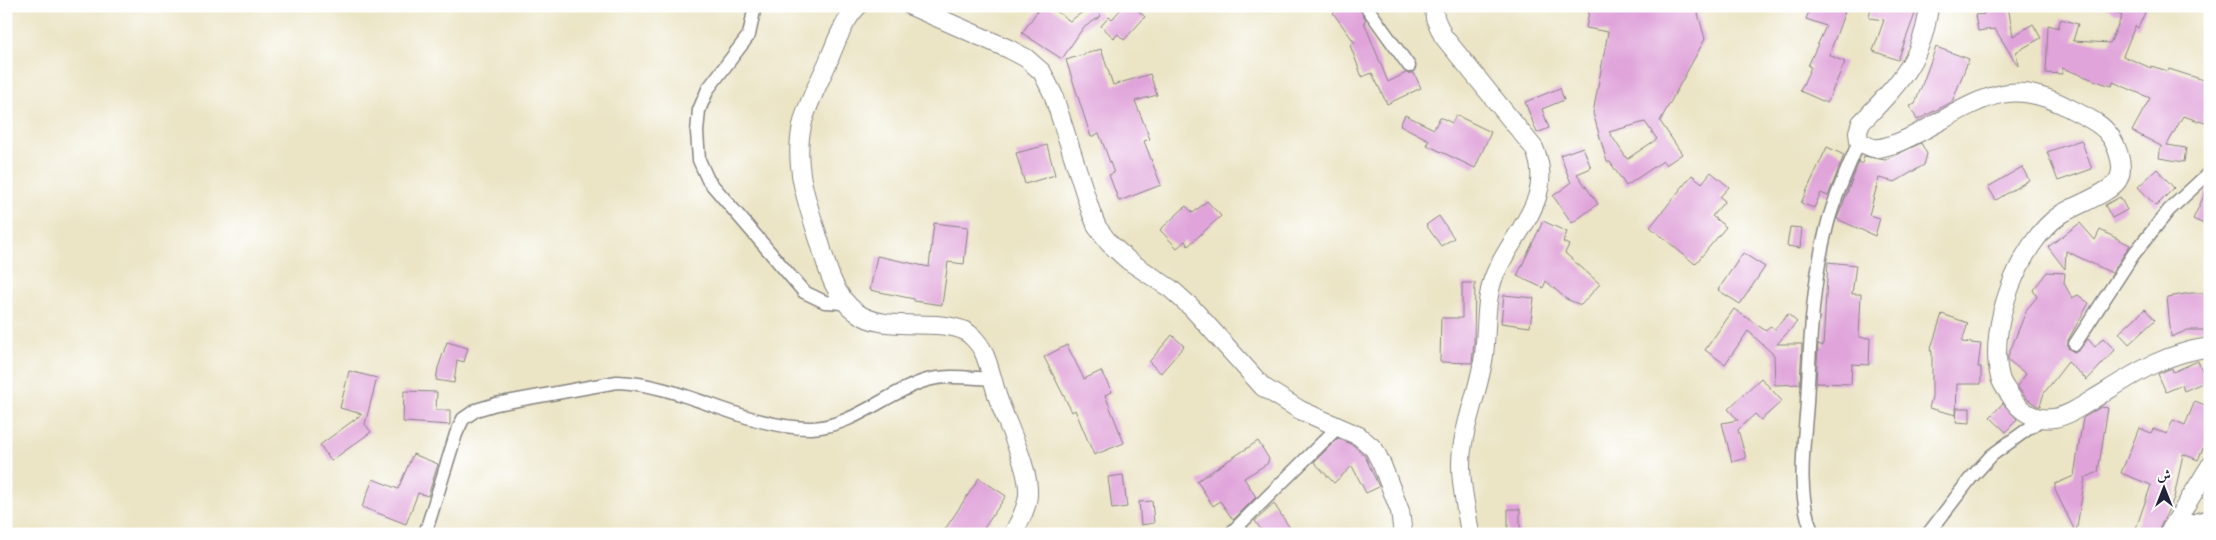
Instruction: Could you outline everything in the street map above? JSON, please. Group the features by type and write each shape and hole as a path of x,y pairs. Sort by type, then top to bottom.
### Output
{"main road":[{"path":"858,6 836,43 804,118 799,150 803,187 830,278 845,303 857,314 876,321 948,326 964,331 974,337 983,351 1010,432 1023,462 1026,479 1028,495 1024,511 1013,534"},
{"path":"911,6 1009,49 1026,58 1042,72 1053,94 1091,212 1109,243 1129,261 1170,289 1192,308 1263,387 1300,410 1359,436 1374,449 1400,511 1403,534"},
{"path":"1434,6 1435,18 1443,36 1534,148 1540,161 1541,175 1531,215 1493,279 1488,302 1484,356 1462,444 1462,473 1470,534"},
{"path":"1929,6 1927,28 1912,65 1861,123 1858,132 1859,141 1874,148 1891,145 1910,138 1983,100 2002,94 2032,94 2062,104 2107,131 2114,143 2122,165 2119,178 2112,186 2062,214 2045,226 2011,285 2001,316 1996,346 2000,378 2013,401 2027,415 2054,418 2073,411 2139,371 2173,354 2210,347"},
{"path":"2171,529 2210,466"},
{"path":"2171,529 2210,519"}],"street":[{"path":"754,6 749,35 708,89 699,110 697,132 699,160 708,180 804,292 825,302 845,303"},
{"path":"1366,6 1408,66"},
{"path":"1813,534 1804,502 1803,473 1810,334 1815,290 1827,224 1859,141"},
{"path":"2075,344 2133,255 2169,210 2210,172"},
{"path":"425,534 456,434 463,419 476,410 496,404 617,382 633,382 783,425 813,428 845,421 922,382 943,376 992,379"},
{"path":"1928,534 1970,479 1992,455 2044,418"},
{"path":"1230,534 1339,426"}],"building":[{"path":"1041,6 1049,6 1070,21 1091,6 1095,6 1101,16 1083,28 1062,59 1022,33"},
{"path":"1124,6 1133,6 1145,17 1124,40 1118,34 1114,38 1101,26 1109,17 1112,19"},
{"path":"1343,6 1358,6 1366,20 1364,22 1388,82 1406,73 1414,73 1421,88 1387,104 1372,73 1362,77 1350,45 1355,43 1333,13"},
{"path":"1590,6 1696,6 1705,39 1660,121 1682,154 1666,165 1663,161 1626,186 1610,162 1607,162 1593,113 1608,32 1586,28","holes":["1645,122 1657,139 1627,159 1609,132"]},
{"path":"1811,6 1847,6 1829,55 1845,62 1827,103 1800,91 1811,67 1808,66 1826,26 1806,19"},
{"path":"1871,6 1918,6 1898,60 1873,51 1884,20 1869,18"},
{"path":"1983,6 2008,6 2013,36 2033,24 2041,38 2016,52 2018,66 1995,29 1978,31 1975,15 1984,14"},
{"path":"2102,6 2148,6 2138,28 2135,26 2123,56 2151,68 2151,66 2168,71 2169,69 2210,82 2210,107 2205,123 2183,116 2167,145 2186,148 2184,162 2159,158 2161,146 2132,131 2150,98 2113,82 2112,86 2062,68 2062,74 2046,73 2048,25 2058,28 2061,19 2078,24 2073,41 2110,43 2122,16"},
{"path":"1936,47 1969,59 1952,102 1917,120 1910,106 1915,104"},
{"path":"1101,49 1113,85 1150,74 1157,95 1135,101 1150,139 1144,141 1161,185 1119,201 1109,175 1114,173 1099,133 1091,137 1066,60"},
{"path":"1560,88 1564,100 1542,109 1549,128 1537,133 1525,102"},
{"path":"1405,115 1434,129 1440,117 1452,123 1456,115 1491,132 1475,168 1427,145 1429,140 1400,125"},
{"path":"2081,140 2092,169 2058,181 2047,152"},
{"path":"1921,143 1927,154 1924,165 1895,182 1879,178 1869,215 1880,218 1875,236 1837,219 1859,162 1862,164 1864,156 1885,160"},
{"path":"1047,145 1055,175 1025,184 1016,153"},
{"path":"1583,147 1591,168 1577,174 1598,204 1572,223 1553,196 1571,183 1560,155"},
{"path":"1827,147 1844,155 1828,196 1821,193 1814,208 1801,203"},
{"path":"2022,167 2029,180 1996,200 1988,187"},
{"path":"2157,169 2174,188 2156,206 2138,187"},
{"path":"1711,172 1729,187 1720,197 1725,201 1712,216 1726,227 1695,264 1650,227 1692,175 1702,183"},
{"path":"2210,183 2210,227 2193,219"},
{"path":"2120,197 2127,210 2112,218 2105,205"},
{"path":"1207,201 1221,216 1188,246 1185,241 1177,248 1160,230 1186,206 1193,213"},
{"path":"1439,216 1454,238 1441,246 1426,225"},
{"path":"1543,221 1567,232 1563,242 1569,245 1565,253 1600,284 1581,305 1566,299 1546,281 1543,288 1517,276"},
{"path":"934,223 968,227 964,264 948,262 942,305 914,301 914,299 870,290 877,256 929,267"},
{"path":"2080,223 2095,240 2100,230 2130,245 2112,273 2066,251 2065,269 2048,247"},
{"path":"1790,227 1802,228 1800,248 1787,246"},
{"path":"1743,253 1765,267 1740,304 1718,290"},
{"path":"1828,262 1856,265 1852,294 1861,294 1859,337 1870,338 1869,365 1852,364 1851,384 1816,383 1818,344 1823,346"},
{"path":"2047,272 2065,273 2064,283 2072,298 2078,295 2089,303 2068,340 2068,348 2074,352 2078,351 2088,339 2095,347 2103,338 2115,350 2087,380 2068,362 2044,393 2040,406 2037,406 2026,398 2017,386 2026,374 2008,360 2008,356 2027,309 2037,297 2033,290"},
{"path":"1462,283 1475,283 1472,363 1440,362 1441,318 1462,318"},
{"path":"2191,293 2210,293 2210,330 2188,330 2171,337 2167,297"},
{"path":"1504,295 1534,298 1530,327 1501,323"},
{"path":"1734,309 1766,331 1770,326 1775,329 1788,314 1797,322 1777,344 1802,344 1800,384 1775,385 1774,355 1748,331 1725,364 1705,350"},
{"path":"2145,309 2155,320 2129,344 2119,333"},
{"path":"1942,314 1968,323 1962,342 1981,344 1978,367 1981,367 1981,384 1957,384 1956,415 1929,408 1932,397 1932,351 1930,351"},
{"path":"1172,335 1184,346 1161,373 1149,362"},
{"path":"447,342 468,348 464,362 457,360 454,383 436,380"},
{"path":"1067,345 1084,379 1101,371 1112,392 1105,395 1124,443 1094,455 1075,410 1072,412 1044,357"},
{"path":"2198,361 2207,381 2184,391 2182,385 2166,392 2158,374 2172,368 2173,372"},
{"path":"349,371 377,378 365,424 371,432 331,461 320,445 362,414 340,408"},
{"path":"1761,378 1782,401 1761,420 1755,414 1738,430 1746,458 1732,462 1722,423 1738,420 1728,409"},
{"path":"404,391 437,392 436,410 450,410 450,425 403,422"},
{"path":"2195,401 2210,407 2210,432 2198,460 2183,454 2174,498 2157,534 2134,534 2151,485 2121,473 2139,428 2151,433 2153,429 2167,434 2173,420 2185,425"},
{"path":"2003,403 2017,419 2006,432 1990,417"},
{"path":"2101,407 2108,408 2098,472 2085,478 2076,533 2055,490 2055,484 2074,476 2083,418"},
{"path":"1957,408 1970,408 1970,423 1956,422"},
{"path":"1338,438 1353,445 1365,456 1379,487 1366,493 1352,466 1334,483 1314,462"},
{"path":"1258,441 1269,459 1267,464 1244,478 1256,497 1233,520 1220,501 1213,506 1197,481"},
{"path":"413,454 438,464 428,496 418,493 406,524 362,507 373,479 398,489"},
{"path":"1123,475 1127,507 1112,509 1108,477"},
{"path":"979,478 1006,496 980,534 942,534"},
{"path":"1152,501 1154,523 1141,525 1139,502"},
{"path":"1274,504 1294,534 1264,534 1255,521"},
{"path":"1508,509 1520,509 1520,534 1508,534"}]}
